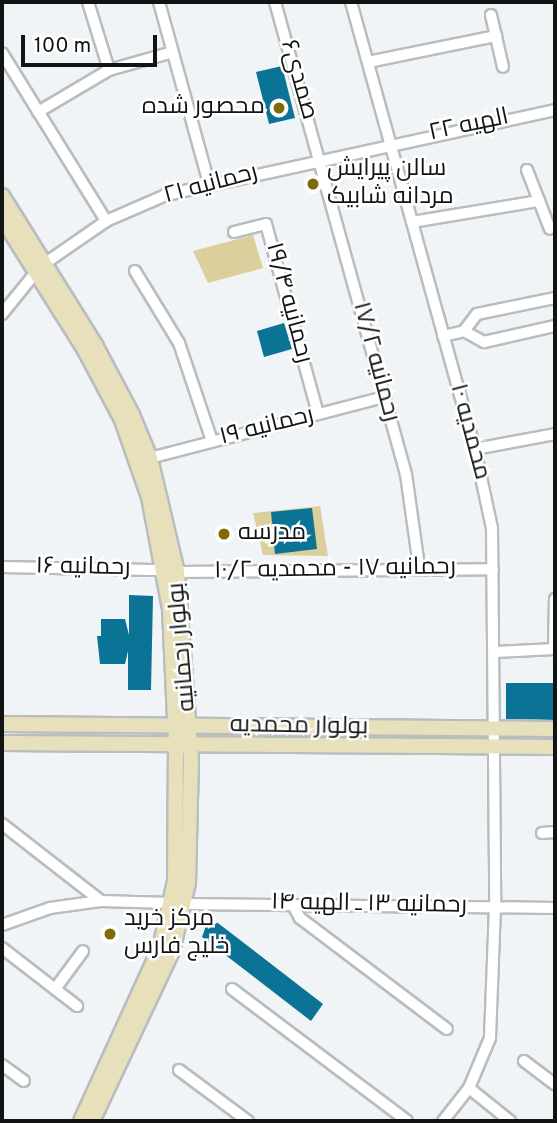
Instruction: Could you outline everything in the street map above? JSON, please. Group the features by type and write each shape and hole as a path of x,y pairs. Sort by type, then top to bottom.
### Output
{"main road":[{"name":"بولوار رحمانیه","path":"2,196 122,420 171,571"},
{"name":"بولوار رحمانیه","path":"2,218 95,345 150,458 171,571 183,744 177,904 172,951 92,1121"},
{"name":"بولوار محمدیه","path":"2,724 555,729"},
{"name":"بولوار محمدیه","path":"2,743 555,747"},
{"name":"بولوار رحمانیه","path":"81,1121 160,948 177,904"}],"street":[{"path":"88,2 109,70"},
{"path":"159,2 209,183"},
{"name":"صمدی۶","path":"275,2 321,158"},
{"name":"محمدیه ۱۰","path":"351,2 475,449 492,528 495,906 490,1038 469,1088"},
{"path":"491,15 503,67"},
{"path":"368,62 496,36"},
{"path":"38,111 109,70 173,52"},
{"path":"2,53 106,221"},
{"name":"الهیه ۲۲","path":"392,142 552,109"},
{"name":"رحمانیه ۲۱","path":"2,314 40,268 106,221 209,183 392,142"},
{"name":"رحمانیه ۱۷/۲","path":"321,158 406,474 419,567"},
{"path":"527,170 550,229"},
{"path":"412,222 539,201"},
{"name":"رحمانیه ۱۹/۴","path":"234,232 266,224 318,414"},
{"path":"135,271 179,343 212,441"},
{"path":"443,336 464,331 477,314 555,298"},
{"path":"464,331 484,342 555,326"},
{"name":"رحمانیه ۱۹","path":"150,458 384,397"},
{"path":"475,449 555,434"},
{"name":"رحمانیه ۱۶","path":"2,567 171,571"},
{"name":"رحمانیه ۱۷ - محمدیه ۱۰/۲","path":"171,571 419,567 493,569"},
{"path":"495,652 555,649 555,599"},
{"path":"2,824 101,901"},
{"path":"542,832 555,832"},
{"name":"رحمانیه ۱۳ ـ الهیه ۱۴","path":"2,925 50,908 101,901 555,908"},
{"path":"293,905 300,918 447,1029"},
{"path":"2,948 77,1006"},
{"path":"55,989 82,951"},
{"path":"232,989 407,1121"},
{"path":"524,1061 555,1084"},
{"path":"2,1065 24,1081"},
{"path":"179,1070 248,1121"},
{"path":"443,1121 469,1088 510,1121"}],"shaded area":[{"path":"253,235 263,268 208,283 193,251"},
{"path":"320,506 328,556 263,555 253,513"}],"building":[{"path":"282,66 295,118 269,124 256,72"},
{"path":"284,323 292,349 264,357 257,331"},
{"path":"312,508 317,549 275,554 271,512"},
{"path":"129,595 153,596 151,690 128,690 128,651 125,664 100,664 97,636 101,636 101,619 125,619 129,635"},
{"path":"506,683 555,683 555,720 506,719"},
{"path":"214,920 323,1004 311,1021 202,937 207,923"}],"place":[{"name":"محصور شده","path":"279,108"},
{"name":"سالن پیرایش مردانه شابیک","path":"313,184"},
{"name":"مدرسه","path":"224,534"},
{"name":"مرکز خرید خلیج فارس","path":"110,934"}]}
